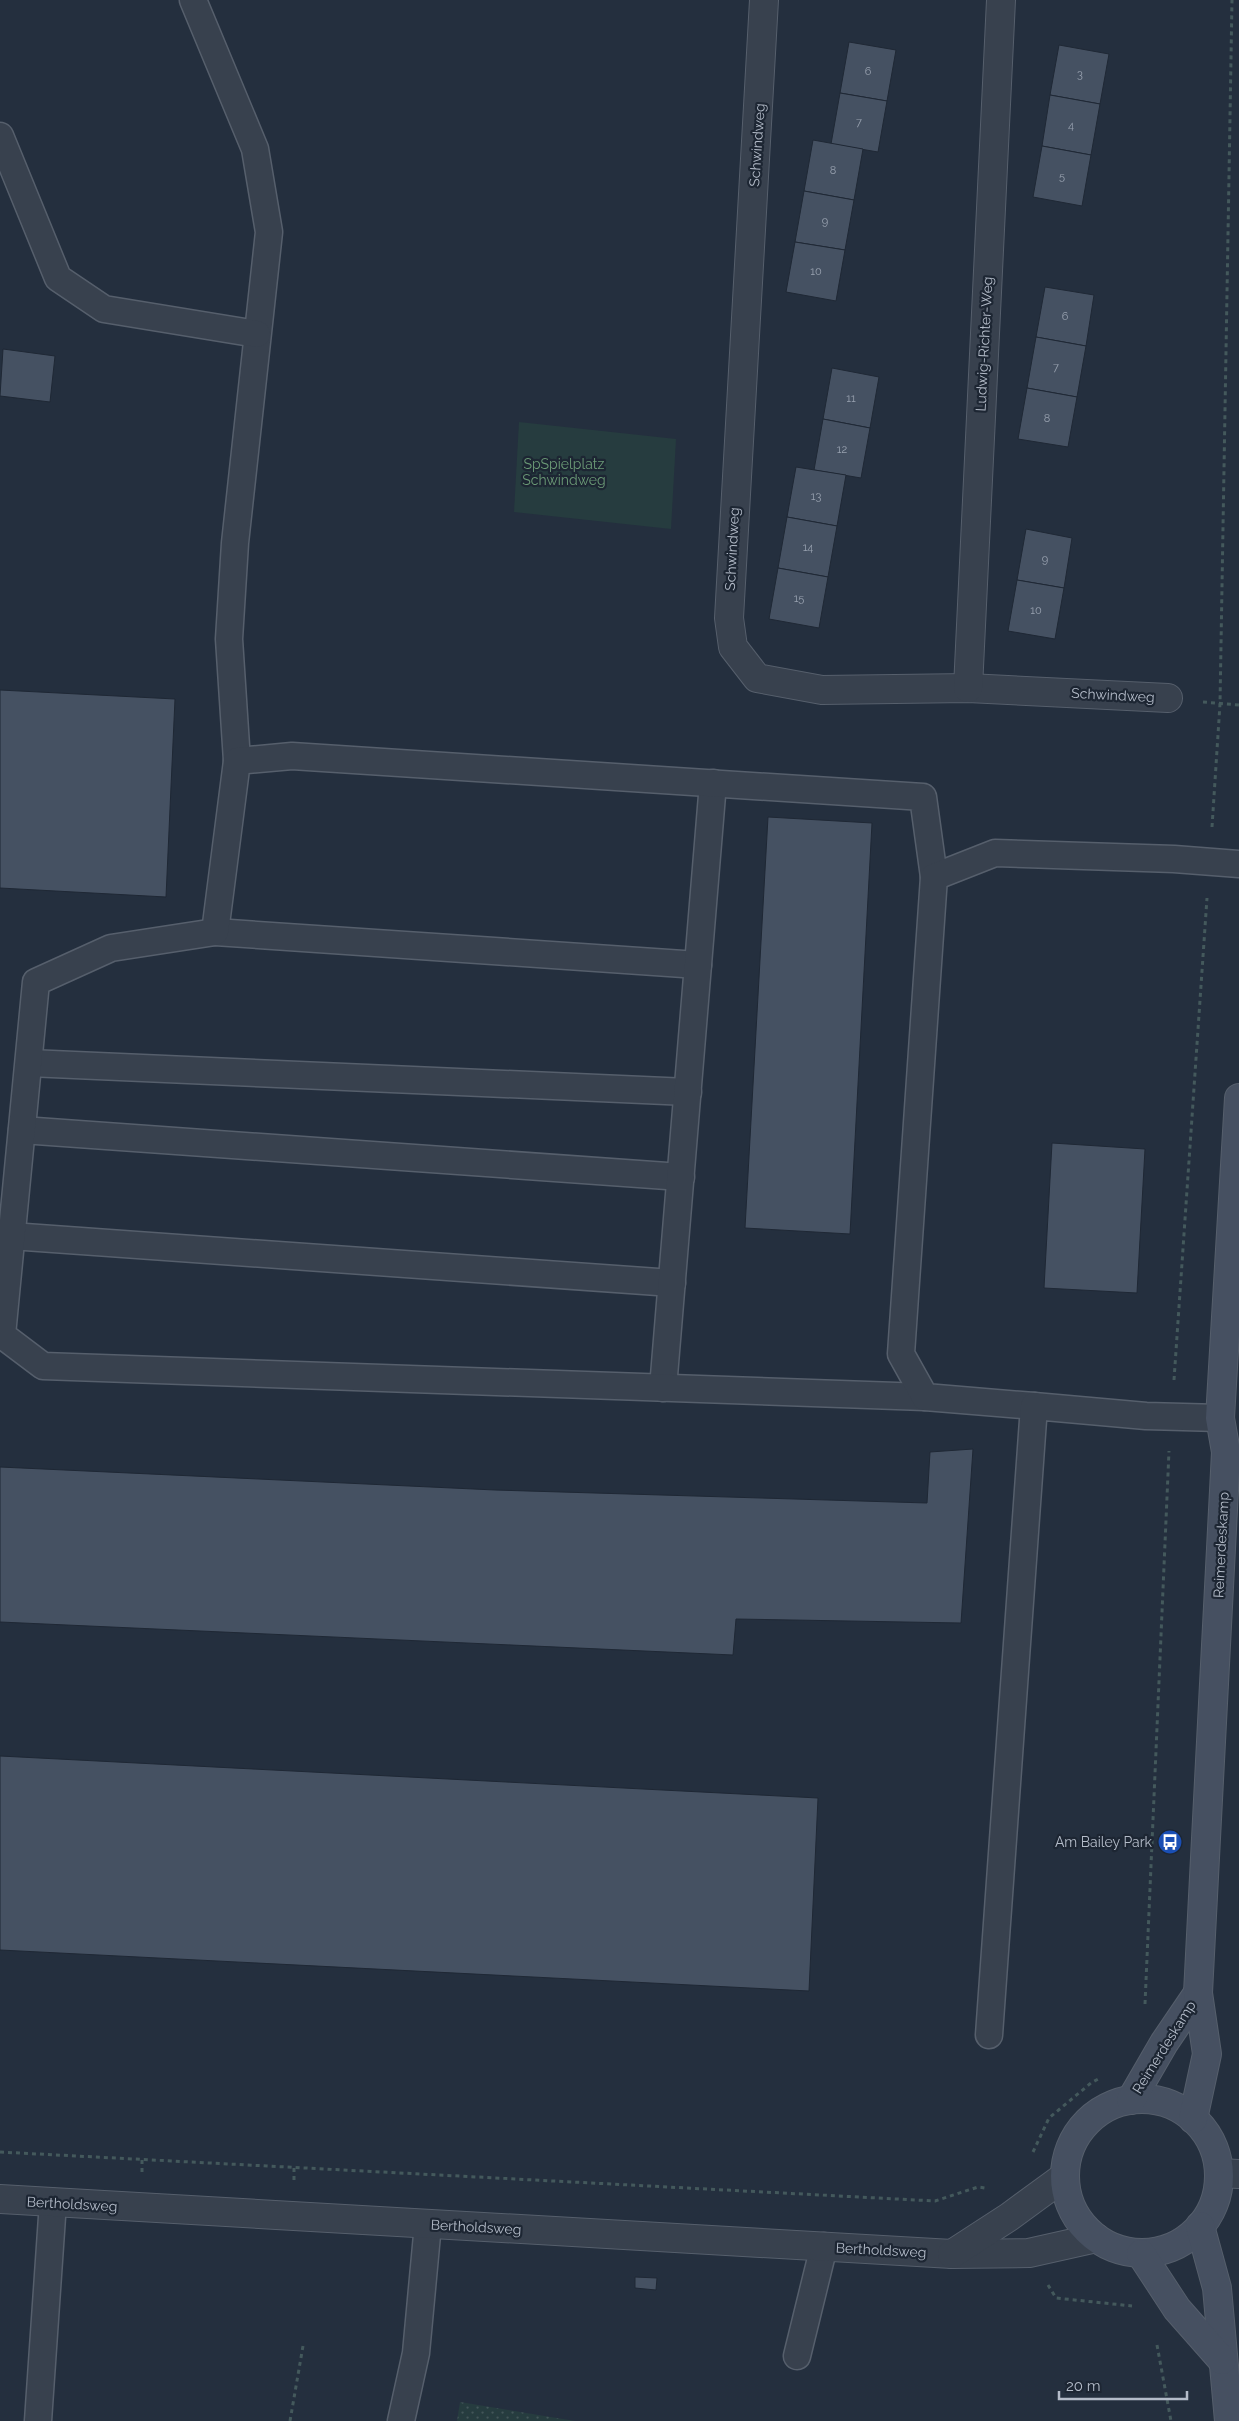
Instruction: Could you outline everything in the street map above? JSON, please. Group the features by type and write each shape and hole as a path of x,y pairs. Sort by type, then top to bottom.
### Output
{"main road":[{"name":"Reimerdeskamp","path":"1193,2119 1207,2054 1198,1993 1232,1453 1220,1418 1239,1098"},
{"name":"Reimerdeskamp","path":"1131,2100 1164,2043 1198,1993"},
{"path":"1131,2100 1148,2100 1166,2104 1180,2110 1193,2119 1212,2143 1229,2174 1200,2226 1187,2239 1171,2248 1141,2254 1118,2250 1096,2238 1082,2224 1072,2208 1067,2192 1068,2157 1075,2139 1084,2126 1095,2115 1112,2106 1131,2100"},
{"path":"1200,2226 1217,2288 1229,2421"},
{"path":"1141,2254 1165,2315 1222,2360"}],"street":[{"name":"Schwindweg","path":"764,0 729,610 733,646 757,678 822,690 968,688 1168,698"},
{"name":"Ludwig-Richter-Weg","path":"968,688 1002,0"},
{"path":"952,2254 1009,2217 1066,2176"},
{"name":"Bertholdsweg","path":"0,2199 952,2254 1029,2253 1096,2238"}],"lane":[{"path":"193,0 255,149 269,232 235,544 228,639 237,761 215,932"},
{"path":"0,136 58,278 104,309 258,334"},
{"path":"237,761 292,756 923,797 934,877 902,1354 924,1397"},
{"path":"663,1388 713,784"},
{"path":"934,877 995,853 1239,864"},
{"path":"698,965 215,932 112,948 36,982 2,1335 43,1366 924,1397 1171,1418 1220,1418"},
{"path":"29,1063 688,1092"},
{"path":"22,1130 681,1177"},
{"path":"12,1236 672,1282"},
{"path":"989,2035 1034,1406"},
{"path":"38,2421 53,2202"},
{"path":"401,2421 416,2353 428,2224"},
{"path":"797,2356 824,2246"}],"path":[{"path":"1145,2006 1171,1418 1220,704 1232,0"},
{"path":"1030,2160 1048,2118 1091,2083 1106,2075"},
{"path":"0,2152 935,2201 978,2187 997,2192 1009,2217"},
{"path":"1029,2253 1056,2298 1139,2306 1165,2315 1171,2421"},
{"path":"290,2421 303,2346"}],"green space":[{"name":"SpSpielplatz Schwindweg","path":"519,422 676,439 671,529 514,512"},
{"path":"460,2402 575,2421 457,2421"}],"building":[{"path":"849,42 896,50 887,101 840,93"},
{"path":"1059,45 1109,54 1100,104 1050,95"},
{"path":"840,93 887,101 878,152 831,144"},
{"path":"1050,95 1100,104 1091,155 1042,146"},
{"path":"813,140 863,149 854,200 804,191"},
{"path":"1042,146 1091,155 1082,206 1033,197"},
{"path":"804,191 854,200 845,250 795,242"},
{"path":"795,242 845,250 836,301 786,292"},
{"path":"1045,287 1094,295 1086,346 1036,337"},
{"path":"1036,337 1086,346 1077,397 1027,388"},
{"path":"3,349 55,356 50,402 0,396"},
{"path":"832,368 879,377 870,428 823,419"},
{"path":"1027,388 1077,397 1068,447 1018,439"},
{"path":"823,419 870,428 861,478 814,470"},
{"path":"796,467 846,475 837,526 787,517"},
{"path":"787,517 837,526 828,577 778,568"},
{"path":"1026,529 1072,538 1064,588 1017,580"},
{"path":"778,568 828,577 819,628 769,619"},
{"path":"1017,580 1064,588 1055,639 1008,631"},
{"path":"0,690 175,699 166,897 0,888"},
{"path":"768,817 872,823 850,1234 745,1228"},
{"path":"1052,1143 1145,1149 1137,1293 1044,1288"},
{"path":"973,1449 961,1623 736,1619 733,1655 0,1622 0,1467 495,1490 927,1503 930,1452"},
{"path":"0,1756 818,1798 809,1991 0,1950"},
{"path":"635,2277 657,2278 656,2290 635,2288"}],"place":[{"name":"Am Bailey Park","path":"1170,1842"}]}
